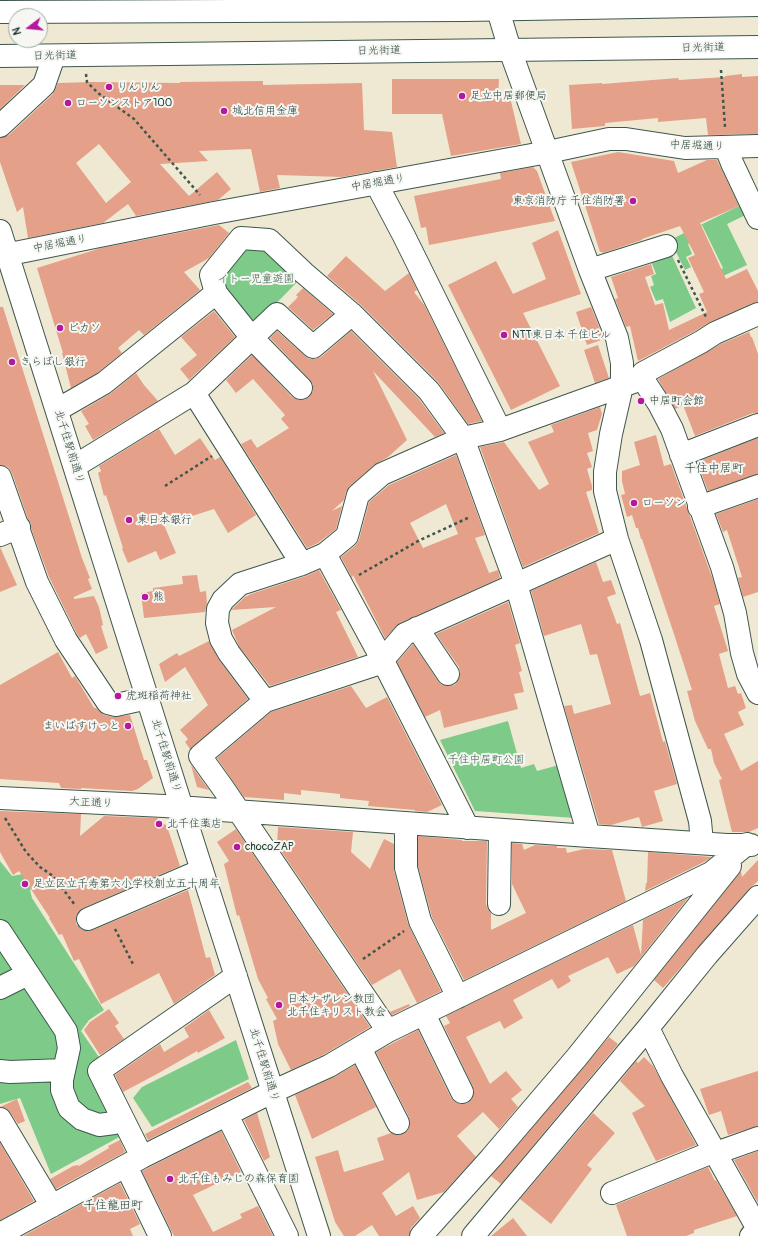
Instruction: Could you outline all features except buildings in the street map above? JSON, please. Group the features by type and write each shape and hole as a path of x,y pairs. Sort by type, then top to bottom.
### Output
{"main road":[{"path":"496,4 510,50 590,270 617,338 622,363 630,383 611,434 605,472 605,491 617,539 651,640 700,821 702,843"},
{"path":"0,12 32,6 496,4 758,5"},
{"name":"日光街道","path":"0,56 758,47"},
{"path":"0,126 44,85 54,56"},
{"name":"中居堀通り","path":"4,255 214,212 548,152 609,139 626,139 685,148 758,146"},
{"path":"726,148 758,218"},
{"path":"376,183 404,236 500,430"},
{"path":"214,212 241,238 269,240 304,273 352,314 429,391 463,438 516,584 589,836"},
{"name":"北千住駅前通り","path":"0,231 4,255 75,466 318,1236"},
{"path":"241,238 211,275 216,293 252,338 301,388"},
{"path":"590,270 666,246"},
{"path":"57,410 104,383 216,293"},
{"path":"75,466 194,393 277,314 313,347 352,314"},
{"path":"265,701 229,653 221,639 217,623 218,609 223,600 240,584 302,564 325,554 347,536 358,494 382,474 463,438 500,430 630,383 643,373 715,333 758,314"},
{"path":"630,383 646,384 659,404 672,429 722,567 735,613 742,653 748,674 758,693"},
{"path":"194,393 302,564"},
{"path":"681,455 758,425"},
{"path":"0,477 9,531 66,640 108,704 116,705 148,698"},
{"path":"699,507 758,486"},
{"path":"169,766 200,756 265,701 380,663 405,634 416,628 617,539"},
{"path":"325,554 382,659 468,828"},
{"path":"416,628 448,674"},
{"path":"200,756 388,1031"},
{"name":"大正通り","path":"1,798 182,808 727,845 754,841"},
{"path":"406,824 406,868 420,921 458,997"},
{"path":"499,904 500,830"},
{"path":"12,1232 52,1206 134,1161 272,1092 329,1066 388,1031 711,873 754,841"},
{"path":"421,1236 491,1158 577,1057 754,841"},
{"path":"97,915 202,870"},
{"path":"473,1236 648,1028 707,955 758,897"},
{"path":"0,931 66,1031 69,1048 64,1070 62,1090 69,1108 82,1119 98,1125 123,1120"},
{"path":"0,988 28,974"},
{"path":"160,1236 134,1161 123,1120 99,1071 236,976"},
{"path":"424,1014 462,1092"},
{"path":"648,1028 672,1076 758,1229"},
{"path":"360,1048 398,1123"},
{"path":"0,1071 64,1070"},
{"path":"227,1115 287,1236"},
{"path":"0,1119 52,1206"},
{"path":"612,1193 716,1152 758,1138"},
{"path":"750,1236 758,1234"}],"path":[{"path":"84,55 88,82 98,93 134,119 214,212"},
{"path":"721,70 726,148"},
{"path":"666,246 671,248 715,333"},
{"path":"165,486 227,446"},
{"path":"341,585 420,540 488,508"},
{"path":"1,798 2,812 7,824 26,852 40,867 53,876 86,920 97,915 134,966"},
{"path":"346,970 420,921"}],"green space":[{"path":"747,202 752,212 727,224 747,265 723,276 720,270 723,268 702,225 689,232 693,241 688,244 692,254 686,257 691,267 685,270 670,240"},
{"name":"イトー児童遊園","path":"244,243 267,243 301,278 253,327 230,300 221,274"},
{"path":"669,249 696,308 670,322 663,299 656,301 650,287 654,285 651,276 656,274 649,256"},
{"name":"千住中居町公園","path":"508,721 521,768 534,764 537,771 559,765 575,818 475,811 440,740"},
{"path":"0,861 12,876 34,872 40,880 30,890 32,898 104,1010 89,1020 81,1031 103,1063 123,1135 51,1174 20,1098 0,1104"},
{"path":"236,1040 249,1079 152,1127 133,1098 142,1087"}],"place":[{"name":"りんりん","path":"109,87"},
{"name":"足立中居郵便局","path":"462,96"},
{"name":"ローソンストア100","path":"68,103"},
{"name":"城北信用金庫","path":"224,111"},
{"name":"東京消防庁 千住消防署","path":"633,201"},
{"name":"ピカソ","path":"60,328"},
{"name":"NTT東日本 千住ビル","path":"504,335"},
{"name":"きらぼし銀行","path":"12,362"},
{"name":"中居町会館","path":"641,401"},
{"name":"ローソン","path":"634,503"},
{"name":"東日本銀行","path":"129,520"},
{"name":"熊","path":"145,597"},
{"name":"虎斑稲荷神社","path":"118,696"},
{"name":"まいばすけっと","path":"128,726"},
{"name":"北千住薬店","path":"159,824"},
{"name":"chocoZAP","path":"237,847"},
{"name":"足立区立千寿第六小学校創立五十周年","path":"25,884"},
{"name":"日本ナザレン教団 北千住キリスト教会","path":"279,1005"},
{"name":"北千住もみじの森保育園","path":"170,1179"}],"district":[{"name":"千住中居町","path":"714,469"},
{"name":"千住龍田町","path":"113,1206"}]}
